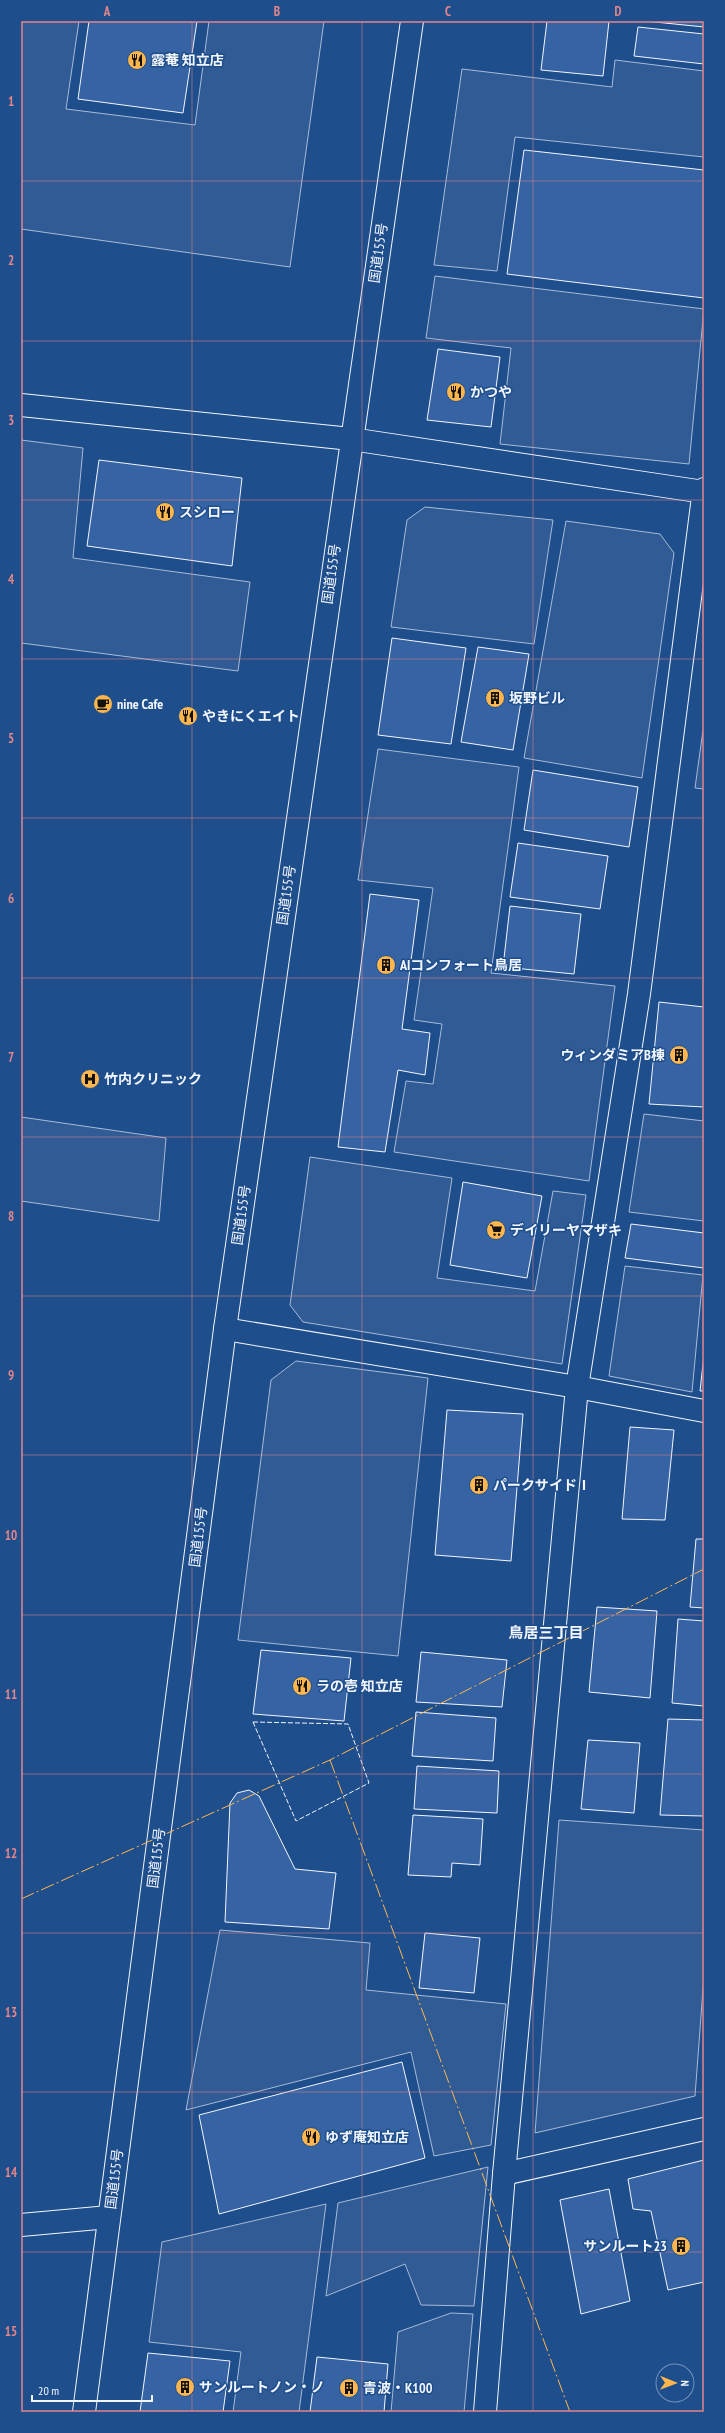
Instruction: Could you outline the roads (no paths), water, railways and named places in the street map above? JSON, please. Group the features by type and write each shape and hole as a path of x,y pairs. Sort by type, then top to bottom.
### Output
{"main road":[{"name":"国道155号","path":"84,2412 225,1329 351,439 412,21"},
{"path":"21,405 351,439 704,491 700,532 639,994 576,1387 504,2174 485,2412"},
{"path":"225,1329 576,1387 704,1411"},
{"path":"504,2174 704,2129"},
{"path":"21,2225 109,2217"}],"place":[{"name":"露菴 知立店","path":"137,60"},
{"name":"かつや","path":"456,392"},
{"name":"スシロー","path":"165,512"},
{"name":"坂野ビル","path":"495,698"},
{"name":"nine Cafe","path":"103,704"},
{"name":"やきにくエイト","path":"188,716"},
{"name":"AIコンフォート鳥居","path":"386,965"},
{"name":"ウィンダミアB棟","path":"679,1055"},
{"name":"竹内クリニック","path":"90,1079"},
{"name":"デイリーヤマザキ","path":"496,1230"},
{"name":"パークサイドⅠ","path":"479,1485"},
{"name":"ラの壱 知立店","path":"302,1686"},
{"name":"ゆず庵知立店","path":"311,2137"},
{"name":"サンルート23","path":"681,2246"},
{"name":"サンルートノン・ノ","path":"185,2387"},
{"name":"青波・K100","path":"349,2388"}],"district":[{"name":"鳥居三丁目","path":"546,1632"}]}
